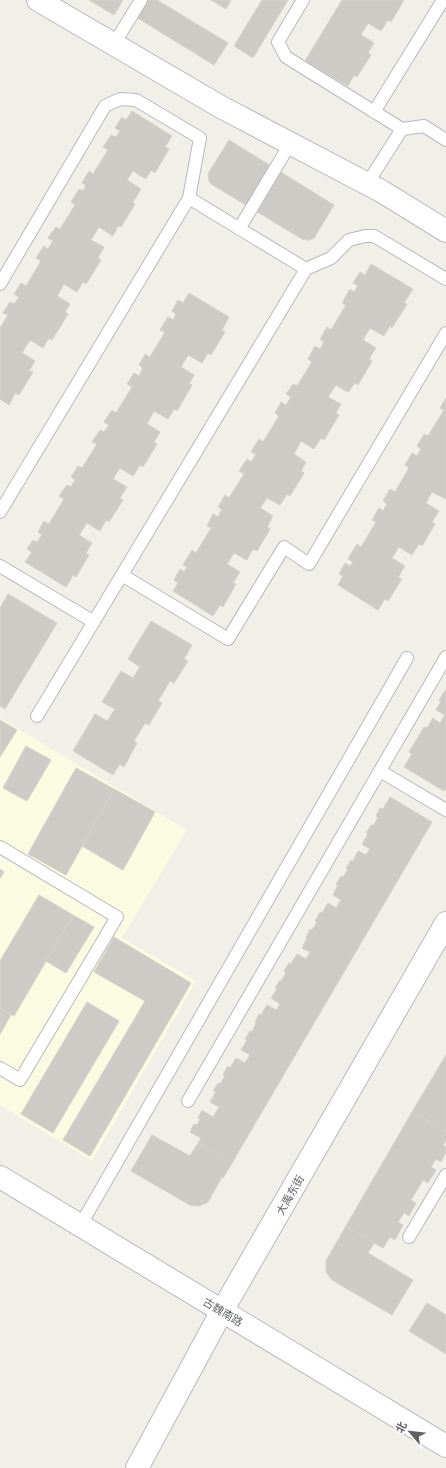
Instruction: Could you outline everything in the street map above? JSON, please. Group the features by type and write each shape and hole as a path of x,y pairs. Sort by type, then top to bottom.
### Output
{"street":[{"path":"38,0 221,107 380,191 446,232"},
{"name":"大禹东街","path":"137,1468 222,1311 446,923"},
{"name":"古魏南路","path":"0,1178 446,1446"}],"lane":[{"path":"114,44 140,0"},
{"path":"303,0 278,42 286,57 402,129 424,126 446,140"},
{"path":"374,112 443,0"},
{"path":"0,284 105,106 120,99 136,100 200,138 189,198 0,512"},
{"path":"367,184 402,129"},
{"path":"239,229 290,144"},
{"path":"189,198 306,269"},
{"path":"37,716 306,269 331,258 349,240 365,236 374,236 446,279"},
{"path":"122,575 228,639 284,547 309,564 446,333"},
{"path":"0,566 94,622"},
{"path":"188,1101 446,657"},
{"path":"80,1226 407,658"},
{"path":"380,771 446,810"},
{"path":"0,847 117,917 20,1080 0,1068"},
{"path":"409,1237 446,1175"}],"shaded area":[{"path":"0,718 187,830 122,938 196,981 92,1161 0,1105"}],"building":[{"path":"89,0 123,0 114,15"},
{"path":"146,0 157,0 228,43 214,65 136,17"},
{"path":"211,0 231,0 226,9"},
{"path":"262,0 288,0 253,58 234,46"},
{"path":"342,0 404,0 391,22 388,20 381,31 368,23 361,35 374,43 368,53 371,55 357,77 354,75 348,86 305,61"},
{"path":"132,111 172,136 165,147 169,149 155,173 151,170 146,179 133,171 127,180 141,189 133,202 135,204 121,227 118,226 113,236 99,227 91,240 104,247 98,258 101,260 86,284 83,282 77,292 64,284 57,296 70,304 65,312 68,314 52,340 49,338 43,348 30,340 22,353 35,361 29,371 33,372 19,395 15,393 9,405 0,399 0,328 8,315 3,313 10,302 14,304 19,297 14,294 21,283 26,286 41,261 36,258 44,246 48,249 53,241 48,238 56,227 60,229 75,205 71,202 79,189 83,191 86,185 82,183 89,171 93,174 108,150 103,147 111,135 116,137 120,131 115,128 122,117 126,120"},
{"path":"229,140 334,205 314,238 308,240 302,239 211,184 208,174"},
{"path":"371,264 413,289 404,303 407,304 392,328 390,326 384,336 370,328 363,340 376,348 369,359 372,361 358,385 355,383 348,392 336,385 328,397 341,404 336,413 339,415 324,440 321,438 314,449 301,441 294,454 306,462 301,471 304,473 290,496 287,494 280,505 267,498 260,508 273,516 267,527 270,529 257,551 253,549 247,560 234,553 227,564 240,572 233,583 236,584 223,607 220,605 213,616 173,591 178,583 174,580 180,569 184,572 187,567 183,565 192,550 196,553 211,528 207,526 213,514 218,517 222,509 218,507 225,495 229,498 244,474 239,471 247,459 251,462 256,454 251,452 259,439 263,442 279,416 275,413 281,402 286,405 291,397 286,394 293,384 297,386 312,362 308,359 315,346 320,349 324,342 320,339 327,327 331,330 346,305 342,303 350,289 354,292 358,286 353,283 360,272 365,275"},
{"path":"189,293 229,317 222,330 225,332 211,355 208,353 202,363 188,355 181,367 194,375 189,384 192,385 177,411 174,409 168,419 154,411 147,424 160,432 154,442 157,444 143,467 140,465 133,476 120,468 113,479 127,487 120,498 123,500 109,522 106,520 100,531 87,523 79,535 92,543 86,553 89,555 76,577 73,575 66,587 25,562 32,552 27,549 33,540 37,542 42,535 38,532 44,521 49,524 64,499 59,496 67,485 71,487 75,480 71,477 78,466 82,468 97,444 92,442 100,430 104,432 109,425 104,422 112,410 116,413 132,387 127,384 134,373 139,376 143,368 139,365 145,354 150,357 165,332 160,330 168,317 173,320 176,314 172,311 178,300 183,303"},
{"path":"446,398 446,499 432,492 426,503 439,511 432,522 435,524 422,546 419,544 412,555 399,547 392,558 405,566 398,577 402,579 388,601 385,599 378,610 338,585 343,576 339,574 345,563 350,566 353,562 348,559 357,544 361,547 376,522 372,520 379,508 383,511 387,504 383,501 390,489 395,492 409,468 405,465 412,453 417,456 421,449 417,446 424,434 428,436 444,410 440,408"},
{"path":"8,594 57,623 5,709 0,706 0,608"},
{"path":"151,621 192,645 184,659 188,661 174,683 170,681 158,701 162,703 149,725 145,723 134,741 137,743 124,767 120,764 113,775 73,751 95,714 107,721 115,709 102,702 121,671 133,678 140,667 128,659"},
{"path":"446,689 446,789 444,791 404,767 412,754 409,752 424,727 427,728 433,718 440,723 445,715 436,710 441,701 439,700"},
{"path":"0,720 17,730 0,757"},
{"path":"26,746 51,760 27,801 3,788"},
{"path":"76,768 114,789 66,875 28,854"},
{"path":"114,789 155,812 123,870 82,846"},
{"path":"390,797 432,822 232,1163 198,1143 201,1138 190,1132 194,1124 197,1125 200,1119 198,1118 202,1110 213,1117 219,1107 210,1102 216,1092 213,1091 225,1076 223,1075 228,1066 230,1068 236,1058 245,1063 250,1055 241,1050 247,1040 245,1039 250,1031 252,1032 259,1014 261,1015 267,1005 276,1010 280,1004 271,998 277,989 275,988 286,973 284,971 289,963 291,964 297,954 306,959 310,952 302,948 310,929 312,930 317,922 315,921 320,912 322,913 328,903 336,908 341,900 333,895 338,885 336,884 341,876 343,877 348,869 346,868 351,860 353,861 358,851 366,855 370,849 362,844 368,834 366,833 378,818 376,816 380,808 383,809"},
{"path":"0,869 4,872 0,878"},
{"path":"39,895 73,915 14,1016 0,1008 0,961"},
{"path":"73,915 94,927 66,973 46,961"},
{"path":"114,937 191,983 90,1156 63,1140 145,1001 94,972"},
{"path":"87,1002 119,1021 53,1133 21,1114"},
{"path":"0,1008 11,1015 0,1034"},
{"path":"446,1055 446,1132 412,1112"},
{"path":"412,1112 446,1132 446,1141 443,1145 446,1147 446,1152 441,1162 436,1159 431,1167 436,1170 428,1183 423,1180 411,1200 416,1203 409,1216 404,1213 398,1222 403,1225 395,1240 390,1237 383,1248 346,1226"},
{"path":"152,1135 190,1156 198,1143 232,1163 208,1202 199,1206 190,1205 131,1171"},
{"path":"346,1226 374,1243 368,1253 413,1280 392,1315 332,1280 326,1272 326,1261"},
{"path":"427,1303 446,1315 446,1354 409,1331"}]}
